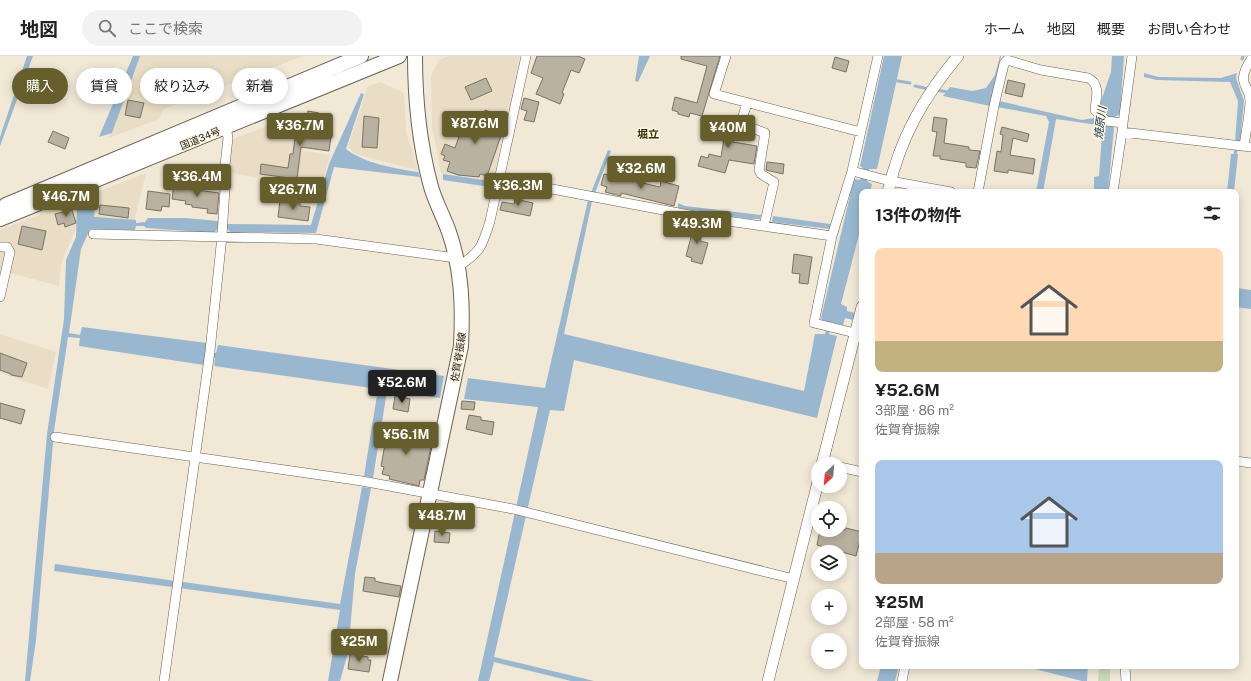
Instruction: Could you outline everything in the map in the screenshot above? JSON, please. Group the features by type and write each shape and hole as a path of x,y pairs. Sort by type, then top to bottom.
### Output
{"main road":[{"name":"国道34号","path":"0,210 6,205 361,56"},
{"name":"国道34号","path":"0,219 399,56"},
{"name":"佐賀脊振線","path":"390,681 431,494 461,346 462,297 457,262 449,232 431,186 422,151 418,119 415,56"}],"street":[{"path":"93,234 222,229 316,239 457,262 476,255 483,244 526,56"},
{"path":"726,56 714,94 861,132"},
{"path":"855,333 814,323 832,236 852,172 878,56"},
{"path":"889,187 901,146 918,110 958,56"},
{"path":"1113,189 1116,125 1132,56"},
{"path":"979,189 995,103 1004,64 1008,58 1041,70 1094,80 1097,85 1095,110 1116,125 1248,147 1251,101 1244,84 1244,72 1251,60"},
{"path":"747,103 743,116 747,126 765,133 759,170 761,174 774,182 764,226"},
{"path":"164,681 210,355 225,188 224,174 228,138 226,127"},
{"path":"852,172 878,178 889,187 914,189"},
{"path":"499,179 700,217 832,236"},
{"path":"0,247 7,247 10,252 0,297"},
{"path":"827,457 859,318"},
{"path":"55,437 373,483 513,509 794,579"},
{"path":"1239,461 1251,463"},
{"path":"847,469 859,471"},
{"path":"768,681 815,493"},
{"path":"902,681 905,669"},
{"path":"1126,669 1126,681"}],"shaded area":[{"path":"139,56 303,56 272,68 232,68 232,83 224,86 224,68 140,68 140,104 177,104 164,109 159,119 109,138 121,104 132,104 132,75"},
{"path":"448,56 520,56 493,180 441,173 432,126 431,76 439,60"},
{"path":"380,82 404,93 406,132 418,170 355,154 348,147 368,86"},
{"path":"308,111 304,151 330,155 321,190 228,172 233,139"},
{"path":"146,173 134,222 78,223 61,264 59,286 3,271 0,282 0,230"},
{"path":"0,334 56,352 48,389 0,373"}],"green space":[{"path":"1099,669 1110,669 1110,681 1098,681"}],"water":[{"path":"27,56 33,56 29,68 23,68"},
{"path":"133,56 140,56 132,78 132,68 128,68"},
{"path":"639,56 650,56 638,82 635,81"},
{"path":"884,56 902,56 877,169 869,169 867,181 872,184 871,189 859,189 859,235 841,304 847,307 847,311 859,314 859,321 845,318 843,325 831,322 829,334 837,336 817,418 574,360 564,411 550,410 494,657 594,681 571,681 494,662 489,681 478,681 538,407 464,399 468,378 545,388 588,200 608,150 611,151 592,201 564,334 804,391 815,334 825,334 828,322 822,320 821,318 854,179 860,180 863,168 860,166"},
{"path":"1000,56 990,106 943,96 950,87 972,91 986,88 995,75"},
{"path":"1112,56 1124,56 1120,114 1113,118 1111,126 1114,127 1108,189 1094,189 1094,177 1099,176 1102,133 1104,125 1102,112 1099,107 1111,72"},
{"path":"1144,73 1158,77 1221,78 1237,73 1236,78 1244,101 1240,142 1235,142 1238,101 1230,82 1157,80 1144,77"},
{"path":"361,93 364,94 346,149 353,154 371,162 418,172 420,177 334,167 316,233 230,232 228,229 218,228 214,233 146,228 144,226 136,226 135,230 90,229 81,249 69,333 80,335 82,327 207,343 206,352 216,353 218,345 444,376 440,398 387,391 373,478 364,476 378,389 214,366 215,358 205,356 204,365 79,346 80,338 68,337 54,431 36,640 30,681 25,681 47,434 64,319 66,260 76,237 77,207 87,208 89,197 96,196 94,217 136,220 136,223 145,222 148,218 186,218 218,221 219,225 227,226 228,224 311,225 329,164"},
{"path":"12,101 12,104 15,104 0,146 0,137"},
{"path":"999,101 1082,120 1094,118 1100,122 1098,125 1056,119 1044,189 1037,189 1049,122 1046,116 997,107"},
{"path":"113,104 123,104 112,133 99,137"},
{"path":"1231,154 1238,154 1234,189 1227,189"},
{"path":"443,174 491,181 490,187 443,180"},
{"path":"678,203 685,206 761,215 760,219 750,219 678,208"},
{"path":"773,216 830,224 830,229 772,222"},
{"path":"1239,288 1251,290 1251,309 1239,307"},
{"path":"362,487 371,488 355,574 348,653 340,681 328,681 340,610 54,571 55,564 340,604"},
{"path":"880,669 898,669 895,681 877,681"},
{"path":"1035,669 1088,669 1087,681"}],"building":[{"path":"537,56 578,56 585,59 579,73 571,70 562,93 564,94 560,104 536,94 543,78 531,73"},
{"path":"681,56 720,56 702,116 690,113 689,117 678,114 678,112 672,110 675,97 697,103 707,66 681,59"},
{"path":"835,57 849,61 846,72 832,68"},
{"path":"486,78 492,91 471,100 465,87"},
{"path":"1008,80 1025,84 1022,97 1005,93"},
{"path":"524,98 539,102 534,122 524,120 527,111 521,109"},
{"path":"132,101 144,104 140,118 125,115 127,104 132,104"},
{"path":"485,110 502,116 501,120 506,121 487,176 480,174 479,177 458,175 447,171 450,162 443,160 445,156 441,154 445,144 455,148 461,131 451,128 454,119 464,123 466,117 481,123"},
{"path":"308,111 319,113 316,135 331,136 329,151 301,147 297,179 260,174 261,164 288,168 290,154 293,154 297,120 307,121"},
{"path":"364,116 379,118 377,148 362,147"},
{"path":"934,117 947,119 944,143 969,147 969,150 980,151 976,168 966,167 966,163 940,159 940,156 933,156 937,132 932,131"},
{"path":"715,119 735,122 733,142 757,146 754,164 729,160 725,173 698,166 701,156 708,158 709,154 721,157 724,138 713,136"},
{"path":"1002,127 1029,134 1027,142 1013,138 1010,155 1035,159 1033,174 1008,170 1008,173 994,171 997,151 1001,152 1003,135 1000,134"},
{"path":"53,131 69,138 65,149 48,142"},
{"path":"767,162 784,164 783,174 766,170"},
{"path":"604,174 660,187 661,181 679,186 674,206 621,193 621,196 605,192 607,187 601,185"},
{"path":"174,184 183,186 182,188 219,193 217,214 207,213 208,209 192,207 192,205 185,204 186,201 172,199"},
{"path":"148,191 170,194 169,207 162,206 161,211 146,209"},
{"path":"515,199 533,203 530,216 500,210 502,202 514,204"},
{"path":"280,200 300,202 300,206 310,207 308,221 278,217"},
{"path":"100,205 129,208 128,218 99,214"},
{"path":"72,210 76,223 65,227 64,223 58,225 55,214"},
{"path":"695,222 705,224 700,241 708,243 702,264 691,261 692,258 686,256"},
{"path":"22,226 46,231 42,250 18,244"},
{"path":"794,254 812,257 808,284 799,283 800,274 792,273"},
{"path":"0,353 27,363 22,377 11,375 0,370"},
{"path":"395,396 410,399 408,412 393,409"},
{"path":"462,401 475,402 474,410 461,409"},
{"path":"0,403 25,410 21,424 0,418"},
{"path":"469,415 481,417 481,420 494,422 492,435 466,429"},
{"path":"388,428 433,437 424,480 420,480 419,486 389,479 390,476 382,474 384,467 381,466"},
{"path":"847,528 859,531 859,544 856,556 847,553 847,545 817,545 819,537 847,537"},
{"path":"435,531 450,533 449,543 434,542"},
{"path":"365,577 375,578 375,581 383,583 401,586 399,597 363,591"},
{"path":"350,654 368,657 368,660 371,660 369,672 348,669"}],"waterway":[{"path":"892,80 910,83"},
{"path":"915,86 929,89"},
{"path":"935,90 949,92"},
{"path":"1235,154 1237,146"}],"district":[{"name":"堀立","path":"648,134"}],"water label":[{"name":"焼原川","path":"1100,123"}]}
